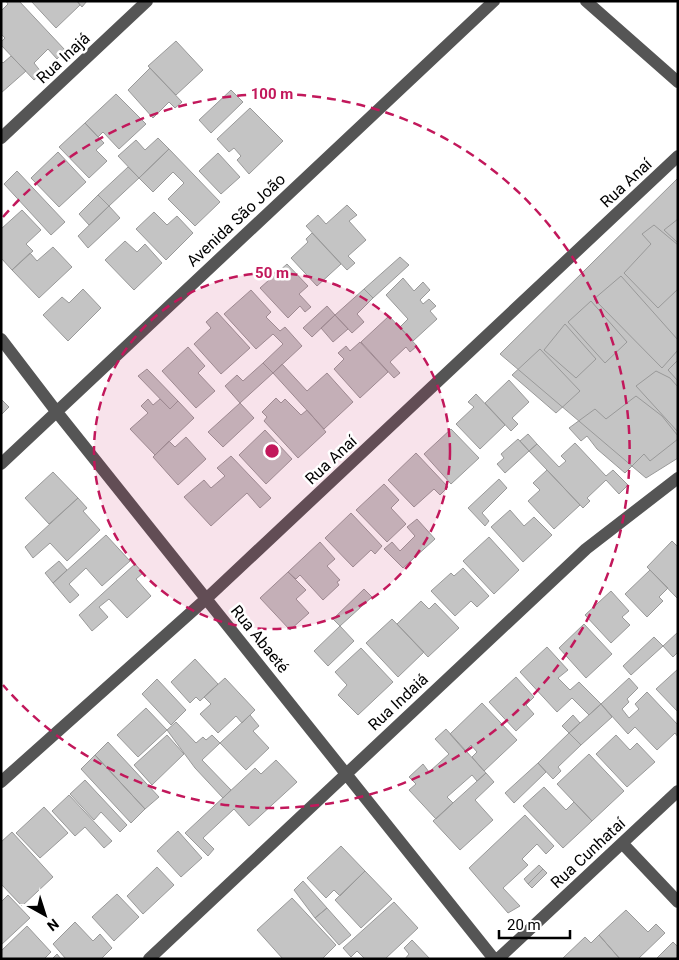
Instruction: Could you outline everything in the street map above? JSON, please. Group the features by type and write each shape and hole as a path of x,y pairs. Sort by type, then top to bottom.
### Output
{"street":[{"name":"Rua Inajá","path":"1,138 147,1"},
{"name":"Avenida São João","path":"1,464 494,1"},
{"path":"586,1 678,82"},
{"name":"Rua Anaí","path":"1,782 206,599 678,156"},
{"name":"Rua Abaeté","path":"1,339 56,411 494,959"},
{"name":"Rua Indaiá","path":"149,959 586,549 678,478"},
{"name":"Rua Cunhataí","path":"498,959 678,791"},
{"path":"622,843 678,902"}],"building":[{"path":"6,1 19,1 65,50 57,59 48,49 34,63 42,73 34,80 1,45 5,38 1,34 1,11 8,4"},
{"path":"31,1 77,1 80,5 56,28"},
{"path":"77,1 87,1 82,7"},
{"path":"176,41 203,70 176,95 148,66"},
{"path":"11,56 26,71 1,93 1,61 3,63"},
{"path":"150,68 182,102 175,108 169,102 153,118 128,90"},
{"path":"231,90 243,102 211,133 199,120"},
{"path":"116,94 146,124 119,149 103,132 98,137 85,123"},
{"path":"250,108 283,141 249,174 237,160 241,156 234,148 229,152 217,139"},
{"path":"85,123 104,143 96,150 107,161 89,178 59,147"},
{"path":"158,138 169,149 139,178 118,156 136,140 145,150"},
{"path":"169,149 220,202 195,226 168,199 184,183 173,172 153,192 139,178"},
{"path":"58,152 86,182 59,207 31,178"},
{"path":"218,153 240,177 221,194 199,171"},
{"path":"128,167 139,178 109,206 98,195"},
{"path":"17,171 65,222 51,235 4,184"},
{"path":"678,178 678,458 646,478 500,354"},
{"path":"98,195 109,206 89,225 79,214"},
{"path":"347,205 357,215 349,221 366,240 348,256 355,263 347,270 306,226 318,215 326,224"},
{"path":"109,206 120,218 88,248 78,236"},
{"path":"22,210 41,230 26,244 33,251 12,270 1,258 1,229"},
{"path":"154,212 167,225 177,216 193,233 166,260 136,229"},
{"path":"678,219 678,243 664,230"},
{"path":"654,225 678,245 678,289 658,308 624,273 651,244 642,234"},
{"path":"312,233 341,264 317,286 291,258 308,242 306,239"},
{"path":"125,241 137,252 145,244 162,263 134,290 105,260"},
{"path":"53,247 72,267 39,298 12,270 30,253 37,261"},
{"path":"400,257 409,265 373,298 364,289"},
{"path":"287,264 308,286 299,294 311,307 305,312 300,306 288,318 260,288"},
{"path":"621,276 678,340 678,350 662,368 594,299"},
{"path":"403,278 414,291 423,282 430,290 420,300 423,304 429,299 436,306 430,311 437,319 413,341 400,327 408,319 386,295"},
{"path":"83,289 101,308 68,341 43,315 62,297 69,303"},
{"path":"364,289 373,298 357,314 364,322 352,333 335,315"},
{"path":"251,290 271,312 266,317 280,331 285,327 302,346 273,373 263,363 283,344 273,334 256,349 224,314"},
{"path":"591,301 627,342 605,363 568,322"},
{"path":"327,306 335,315 312,337 303,328"},
{"path":"217,312 250,348 221,374 194,344 211,328 206,322"},
{"path":"335,315 348,329 333,342 321,328"},
{"path":"389,316 417,346 410,352 406,347 390,362 400,373 394,378 361,342"},
{"path":"565,324 596,359 576,378 544,350"},
{"path":"360,342 388,372 360,398 334,369 344,359 338,353 346,346 350,351"},
{"path":"188,347 205,366 198,373 215,391 196,408 162,371"},
{"path":"540,349 580,391 556,413 512,375"},
{"path":"678,360 678,381 668,370"},
{"path":"263,363 273,373 240,403 225,386 237,375 243,381"},
{"path":"282,364 307,391 327,373 353,402 324,429 273,373"},
{"path":"147,369 178,401 170,409 138,376"},
{"path":"656,371 670,378 678,387 678,432 636,386"},
{"path":"509,380 529,402 512,418 518,424 511,431 485,403"},
{"path":"476,394 505,425 480,449 456,424 474,407 468,402"},
{"path":"636,396 662,416 678,436 678,439 650,461 644,454 625,473 597,449 587,436 581,441 569,428 595,409 606,419"},
{"path":"276,398 281,403 285,399 301,415 307,410 326,432 298,458 264,421 267,417 262,412"},
{"path":"1,399 9,407 1,415"},
{"path":"148,399 153,405 160,399 170,409 178,401 194,418 155,455 130,429 148,413 141,406"},
{"path":"240,403 254,418 223,447 208,432"},
{"path":"451,429 479,458 451,484 424,454"},
{"path":"265,430 292,459 266,484 239,455"},
{"path":"528,434 537,444 529,451 520,441"},
{"path":"186,437 206,459 178,485 153,457 169,441 175,447"},
{"path":"518,439 529,451 505,473 497,464 504,458 501,454"},
{"path":"575,443 606,476 613,470 628,485 619,494 606,480 587,498 590,501 583,508 529,451 537,444 559,467 566,461 561,456"},
{"path":"416,453 448,487 440,495 434,489 414,507 388,480"},
{"path":"231,456 271,498 260,508 247,493 211,526 184,497 204,480 211,488 225,476 217,468"},
{"path":"547,470 580,505 554,529 528,501 540,490 533,483"},
{"path":"53,472 78,498 49,524 25,498"},
{"path":"499,479 507,488 482,513 489,521 485,526 468,508"},
{"path":"384,484 399,500 391,508 406,524 387,542 356,510"},
{"path":"78,498 87,508 83,511 100,530 67,561 50,543 33,558 25,547"},
{"path":"510,510 524,526 534,517 552,535 523,562 491,527"},
{"path":"351,513 382,546 375,554 371,550 353,567 325,538"},
{"path":"417,519 435,539 403,568 384,549 392,542 400,551 415,536 407,527"},
{"path":"106,535 130,561 102,586 86,568 69,584 79,595 70,603 53,583"},
{"path":"489,537 519,570 494,594 463,561"},
{"path":"672,541 678,547 678,599 647,567"},
{"path":"320,542 335,559 327,566 340,580 337,582 339,585 323,600 300,575 296,579 288,572"},
{"path":"59,561 67,570 53,583 45,573"},
{"path":"135,564 143,573 136,579 151,596 127,618 109,599 99,607 108,617 92,631 79,615"},
{"path":"463,568 489,596 477,607 471,601 455,616 431,591 451,573 454,576"},
{"path":"650,570 668,588 659,597 663,601 647,617 625,594"},
{"path":"288,572 306,590 296,599 309,613 290,630 260,598"},
{"path":"364,589 372,597 340,626 333,619"},
{"path":"611,591 629,611 622,617 630,625 611,643 585,615"},
{"path":"421,601 429,609 435,603 459,628 428,657 397,624"},
{"path":"392,619 424,652 398,677 366,643"},
{"path":"584,624 612,654 586,678 559,648"},
{"path":"340,626 354,641 328,666 314,651"},
{"path":"678,632 678,652 673,657 663,646"},
{"path":"654,637 663,646 631,675 623,666"},
{"path":"547,647 568,670 558,678 570,690 579,682 601,704 589,715 572,698 557,712 520,672"},
{"path":"361,648 393,682 358,715 338,695 347,685 335,672"},
{"path":"195,659 218,684 200,701 196,697 190,703 171,682"},
{"path":"678,669 678,712 656,689"},
{"path":"516,677 534,697 526,705 534,714 516,731 489,702"},
{"path":"225,678 255,710 242,723 236,716 218,733 200,714 211,704 204,697"},
{"path":"629,678 638,688 627,699 629,702 622,709 629,718 639,709 635,704 647,692 678,725 678,737 675,733 657,750 635,727 628,734 601,704"},
{"path":"157,679 186,710 171,725 142,694"},
{"path":"482,703 517,740 484,771 472,757 477,752 471,745 465,751 450,734"},
{"path":"601,704 612,717 581,745 569,733"},
{"path":"146,708 167,730 138,757 117,735"},
{"path":"250,715 259,726 253,731 269,748 246,770 220,743"},
{"path":"573,715 580,723 569,733 562,726"},
{"path":"176,722 196,743 203,737 206,740 212,735 220,743 202,760 231,790 223,798 195,768 167,730"},
{"path":"446,729 486,773 477,781 472,775 447,797 453,803 436,819 409,790 416,784 409,777 423,764 429,772 449,754 435,739"},
{"path":"569,733 581,745 558,767 561,771 553,779 538,763"},
{"path":"167,735 184,754 152,785 134,765"},
{"path":"616,735 630,750 637,743 655,762 627,787 596,754"},
{"path":"108,742 159,797 145,809 95,755"},
{"path":"589,754 624,791 592,821 557,784"},
{"path":"95,755 145,809 131,823 81,769"},
{"path":"276,760 297,782 249,826 234,809 203,838 214,849 208,856 185,833 255,768 261,774"},
{"path":"538,763 546,772 514,803 505,793"},
{"path":"486,773 494,782 475,800 493,820 460,850 433,821"},
{"path":"85,780 127,825 120,832 101,812 94,820 70,794"},
{"path":"544,787 566,810 574,802 592,821 563,848 523,806"},
{"path":"69,795 112,841 104,848 85,827 75,836 52,811"},
{"path":"44,807 68,833 40,858 16,833"},
{"path":"525,815 554,846 546,854 537,844 522,859 528,865 503,888 520,906 508,913 469,868"},
{"path":"178,831 202,858 181,877 157,851"},
{"path":"12,832 53,877 22,906 1,884 1,842"},
{"path":"341,846 365,871 340,896 334,890 326,898 307,878"},
{"path":"539,865 543,869 528,884 524,879"},
{"path":"157,867 174,885 143,914 127,896"},
{"path":"543,869 547,873 532,888 528,884"},
{"path":"365,871 392,899 361,928 335,900"},
{"path":"303,881 327,908 315,918 294,890"},
{"path":"117,894 139,917 114,941 92,917"},
{"path":"8,895 30,918 1,945 1,902"},
{"path":"292,898 336,945 322,959 283,959 257,930"},
{"path":"394,902 418,928 385,959 365,959 357,951 351,957 343,948"},
{"path":"327,908 351,935 339,945 315,918"},
{"path":"626,910 648,932 656,924 665,933 638,959 620,959 599,935"},
{"path":"75,922 93,941 100,934 112,948 101,959 66,959 53,944"},
{"path":"27,926 51,952 44,959 1,959 1,951"},
{"path":"599,935 620,959 562,959 585,937 591,943"},
{"path":"412,940 430,959 405,959 409,954 404,948"},
{"path":"673,942 678,947 678,956 675,959 656,959"},
{"path":"57,954 61,959 52,959"}]}
